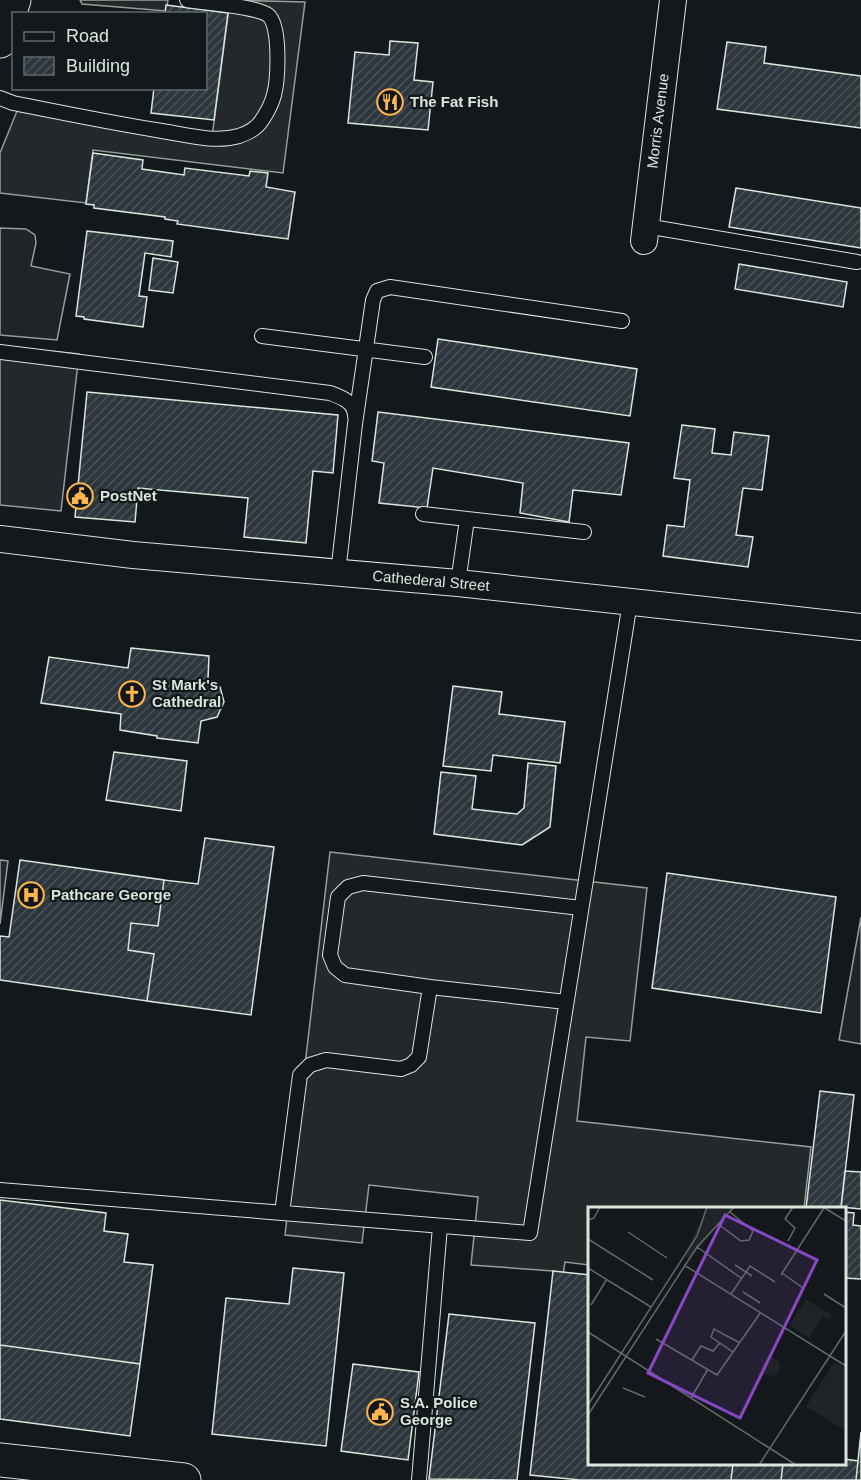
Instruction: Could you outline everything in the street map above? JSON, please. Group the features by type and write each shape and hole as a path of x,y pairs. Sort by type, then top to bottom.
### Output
{"street":[{"path":"0,41 14,0"},
{"name":"Morris Avenue","path":"645,234 673,0"},
{"name":"Cathederal Street","path":"0,539 133,555 458,583 861,627"},
{"path":"0,1460 184,1480"}],"lane":[{"path":"0,98 14,103 108,122 215,139 239,136 252,130 261,122 274,96 278,45 271,18 266,14 248,9 187,0"},
{"path":"645,234 857,262"},
{"path":"338,573 365,349 373,300 377,291 390,287 622,321"},
{"path":"262,336 425,357"},
{"path":"0,352 330,393 347,400 355,410 355,424"},
{"path":"423,514 584,532"},
{"path":"458,583 467,519"},
{"path":"0,1191 530,1233 630,602"},
{"path":"566,1002 345,975 335,967 330,955 338,897 348,887 363,883 581,908"},
{"path":"282,1214 300,1075 310,1065 326,1060 401,1069 411,1065 419,1057 430,987"},
{"path":"419,1480 440,1226"}],"shaded area":[{"path":"80,0 168,0 166,11 82,4"},
{"path":"230,0 305,2 283,173 93,150 86,203 0,193 0,153 17,111 211,145"},
{"path":"0,228 26,229 35,235 36,243 31,266 70,274 57,340 0,335"},
{"path":"0,346 79,354 61,511 0,505"},
{"path":"330,852 647,888 630,1041 586,1037 577,1121 811,1147 804,1207 588,1207 588,1265 565,1262 563,1275 553,1271 471,1265 478,1197 369,1185 362,1243 285,1235"},
{"path":"0,860 8,861 0,924"},
{"path":"861,917 861,1044 839,1040"}],"building":[{"path":"166,5 228,13 214,120 151,113 154,90 207,90 207,12 165,12"},
{"name":"The Fat Fish","path":"390,41 418,43 414,80 433,82 428,130 348,123 355,52 389,55"},
{"path":"727,42 766,47 764,63 861,76 861,128 717,109"},
{"path":"93,153 143,160 142,169 184,175 185,168 249,176 250,171 268,173 266,187 295,192 288,239 177,224 178,221 165,219 165,217 94,208 94,205 86,204"},
{"path":"736,188 861,208 861,248 729,227"},
{"path":"87,231 173,241 171,257 145,253 139,296 147,297 143,327 76,316"},
{"path":"153,258 178,262 173,293 149,290"},
{"path":"739,264 847,282 843,307 735,289"},
{"path":"438,339 637,369 630,416 431,387"},
{"path":"87,392 338,415 333,473 313,471 306,543 244,537 248,498 138,488 135,522 75,517"},
{"path":"378,412 629,443 621,495 573,490 569,522 520,513 523,483 433,468 427,508 379,503 384,463 372,461"},
{"path":"682,425 715,429 712,453 731,455 734,432 769,436 762,490 743,488 736,535 753,537 748,567 663,556 667,525 684,527 690,480 674,478"},
{"name":"St Mark's Cathedral","path":"131,648 209,656 208,679 220,687 224,702 217,717 201,721 198,743 157,738 157,736 120,730 121,714 41,703 49,657 128,668"},
{"path":"453,686 502,692 499,714 565,722 560,763 493,755 491,771 443,766"},
{"path":"114,752 187,761 181,811 106,800"},
{"path":"528,763 556,766 550,827 522,845 434,834 441,772 476,776 472,809 517,814 524,808"},
{"path":"205,838 274,847 251,1015 147,1001 154,954 128,950 131,923 158,926 164,880 198,884"},
{"path":"20,860 164,880 158,926 131,923 128,950 154,954 147,1001 0,980 0,936 9,937"},
{"path":"667,873 836,897 821,1013 652,988"},
{"path":"820,1091 854,1095 841,1207 806,1207"},
{"path":"845,1171 861,1172 861,1209 841,1207"},
{"path":"0,1200 106,1213 104,1231 128,1234 124,1262 153,1265 140,1364 0,1345"},
{"path":"846,1212 854,1213 853,1225 861,1226 861,1279 846,1278"},
{"path":"293,1268 344,1273 326,1446 212,1434 226,1298 289,1304"},
{"path":"553,1271 588,1275 588,1465 733,1465 731,1480 580,1480 530,1475"},
{"path":"449,1314 535,1323 517,1480 429,1479"},
{"path":"0,1345 140,1364 130,1436 0,1419"},
{"name":"S.A. Police George","path":"353,1364 419,1372 408,1460 341,1451"},
{"path":"861,1432 861,1480 856,1480 858,1461"},
{"path":"846,1459 858,1461 856,1480 781,1480 783,1465 846,1465"},
{"path":"733,1465 783,1465 781,1480 731,1480"}],"place":[{"name":"The Fat Fish","path":"390,102"},
{"name":"PostNet","path":"80,496"},
{"name":"St Mark's Cathedral","path":"132,694"},
{"name":"Pathcare George","path":"31,895"},
{"name":"S.A. Police George","path":"380,1412"}]}
